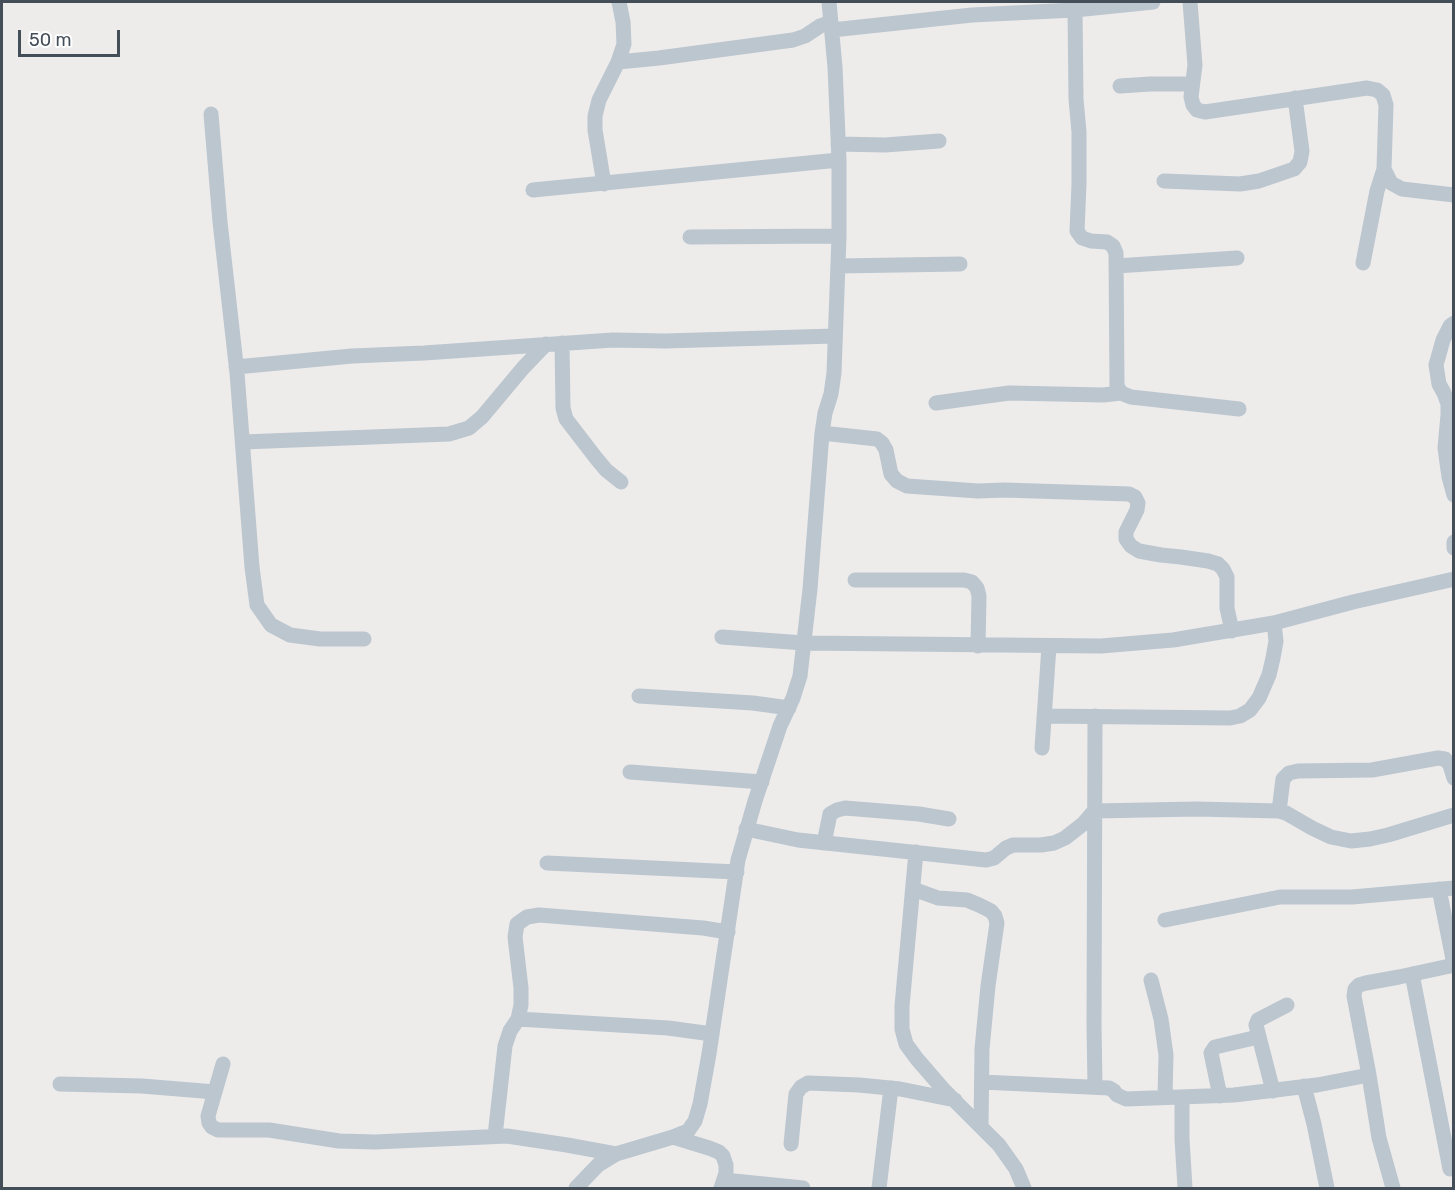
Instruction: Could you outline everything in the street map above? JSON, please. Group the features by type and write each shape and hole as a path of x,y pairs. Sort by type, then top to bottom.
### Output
{"street":[{"path":"604,183 595,116 599,100 618,62 624,44 619,2"},
{"path":"576,1188 598,1165 616,1154 673,1137 687,1131 695,1121 712,1034 738,860 780,726 800,676 810,589 822,433 834,373 839,160 830,2"},
{"path":"618,62 793,40 805,36 820,26 1075,10 1153,2"},
{"path":"1191,2 1195,65 1191,97 1197,110 1205,112 1367,88 1377,90 1383,95 1386,105 1384,169 1377,191 1363,263"},
{"path":"1075,10 1076,99 1079,132 1077,231 1082,238 1107,242 1113,246 1116,253 1117,376 1121,393"},
{"path":"1120,86 1192,84"},
{"path":"1164,181 1240,184 1259,181 1294,169 1300,162 1302,151 1295,98"},
{"path":"211,114 257,605 271,625 290,635 320,639 364,639"},
{"path":"838,144 885,145 939,141"},
{"path":"533,190 839,160"},
{"path":"1384,169 1391,183 1402,189 1454,195"},
{"path":"690,237 839,236"},
{"path":"1116,266 1237,258"},
{"path":"838,266 960,264"},
{"path":"1454,323 1443,340 1436,364 1439,384 1448,404 1445,447 1454,495"},
{"path":"236,367 352,356 613,340 665,341 834,336"},
{"path":"562,343 563,408 566,419 601,464 621,482"},
{"path":"243,442 449,434 469,428 482,417 546,344"},
{"path":"936,403 1010,393 1103,395 1121,393 1131,397 1239,409"},
{"path":"822,433 877,439 886,450 891,474 897,481 908,486 978,491 1129,494 1138,502 1137,510 1126,531 1126,538 1131,546 1139,551 1208,561 1218,564 1223,569 1227,577 1227,608 1232,631"},
{"path":"1454,542 1454,548"},
{"path":"722,637 804,643 1101,646 1173,640 1232,631 1454,579"},
{"path":"855,580 964,580 972,582 980,596 978,646"},
{"path":"1044,716 1230,718 1240,716 1250,710 1259,698 1269,675 1275,641 1274,623"},
{"path":"1042,748 1049,646"},
{"path":"639,696 753,703 789,708"},
{"path":"1095,716 1095,1086"},
{"path":"1279,811 1283,778 1289,773 1298,771 1372,770 1438,758 1445,759 1450,765 1454,778"},
{"path":"630,772 762,782"},
{"path":"824,843 830,814 845,808 919,814 949,819"},
{"path":"746,829 798,840 986,860 994,858 1013,845 1054,843 1065,838 1083,824 1094,811 1197,809 1279,811 1331,837 1351,841 1388,835 1454,815"},
{"path":"916,852 902,1006 902,1029 906,1044 917,1059 999,1145 1016,1169 1024,1188"},
{"path":"547,863 737,872"},
{"path":"913,889 938,898 967,900 991,911 995,916 997,923 982,1049 981,1126"},
{"path":"1165,920 1280,897 1352,897 1446,889 1454,964 1366,983 1355,989 1354,996 1379,1138 1393,1188"},
{"path":"495,1136 505,1046 510,1031 518,1019 521,1005 514,937 517,924 527,917 539,915 704,928 728,932"},
{"path":"1412,974 1450,1169"},
{"path":"1151,980 1161,1019 1166,1054 1165,1098"},
{"path":"1273,1091 1256,1025 1258,1020 1287,1005"},
{"path":"518,1019 668,1028 712,1034"},
{"path":"1220,1096 1210,1053 1215,1047 1258,1036"},
{"path":"223,1064 208,1116 208,1123 218,1130 269,1130 339,1141 366,1142 507,1136 567,1144 616,1154"},
{"path":"982,1082 1095,1086 1109,1088 1126,1099 1220,1096 1273,1091 1369,1075"},
{"path":"791,1144 796,1094 808,1083 891,1088 955,1100"},
{"path":"60,1084 142,1086 214,1092"},
{"path":"1304,1086 1327,1188"},
{"path":"879,1188 891,1088"},
{"path":"1182,1097 1185,1188"},
{"path":"673,1137 719,1152 726,1165 723,1184 803,1188"}]}
